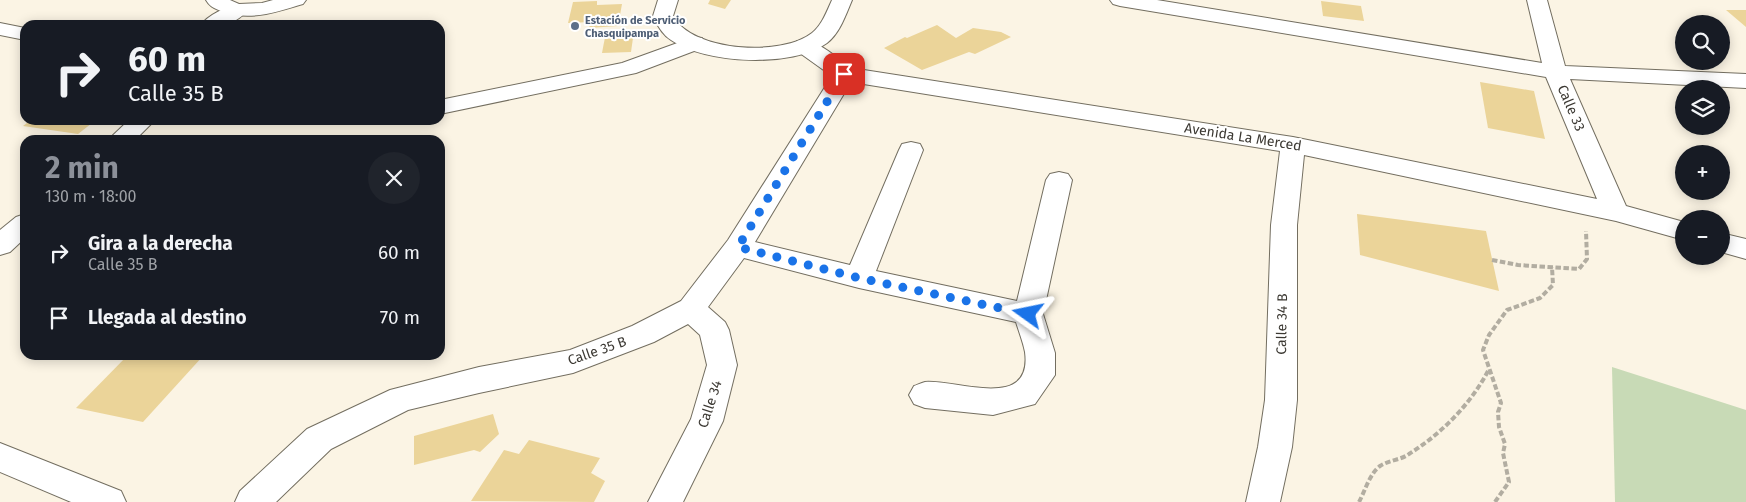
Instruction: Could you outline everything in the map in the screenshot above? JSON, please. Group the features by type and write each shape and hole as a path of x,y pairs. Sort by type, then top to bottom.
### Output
{"street":[{"path":"216,0 237,10 263,9 296,0"},
{"path":"668,0 663,16 668,26 679,36 694,44 722,50 751,53 784,51 805,46 819,38 830,25 842,0"},
{"path":"1120,0 1555,72 1746,81"},
{"name":"Calle 33","path":"1537,0 1555,72 1616,212"},
{"path":"220,20 237,10"},
{"path":"0,29 20,33"},
{"path":"445,107 628,68 694,44"},
{"name":"Avenida La Merced","path":"805,46 844,74 1293,145 1616,212 1675,228"},
{"name":"Calle 35 B","path":"252,502 319,439 402,399 479,380 573,361 643,334 691,309 738,247 844,74"},
{"path":"126,135 137,125"},
{"name":"Calle 34 B","path":"1263,502 1275,447 1281,400 1284,225 1293,145"},
{"path":"859,278 911,150"},
{"path":"925,395 993,402 1024,395 1040,375 1040,353 1028,314 1059,180"},
{"path":"0,245 20,227"},
{"path":"1730,245 1746,249"},
{"path":"738,247 859,278 1028,314"},
{"name":"Calle 34","path":"665,502 707,421 722,365 714,330 691,309"},
{"path":"0,458 109,502"}],"path":[{"path":"1492,260 1518,265 1579,269 1587,259 1586,228"},
{"path":"1495,502 1510,482 1503,453 1505,444 1498,427 1498,412 1501,403 1488,370 1483,350 1489,335 1507,310 1540,298 1553,285 1552,267"},
{"path":"1359,502 1374,471 1381,465 1407,456 1439,434 1480,386 1488,370"}],"green space":[{"path":"1612,367 1746,410 1746,502 1615,502"}],"building":[{"path":"710,0 731,0 725,9 708,4"},
{"path":"597,1 597,5 622,4 618,26 589,28 591,22 568,23 573,2"},
{"path":"1321,1 1361,6 1364,21 1323,16"},
{"path":"1726,10 1746,10 1746,27"},
{"path":"937,25 956,38 973,28 1001,32 1011,37 975,54 969,52 922,70 884,48 905,37 907,38"},
{"path":"634,31 631,52 602,53 606,32"},
{"path":"1480,82 1534,91 1545,139 1488,128"},
{"path":"24,125 90,125 78,134 23,126"},
{"path":"1357,214 1486,231 1499,291 1360,255"},
{"path":"123,360 199,360 143,422 76,408"},
{"path":"493,414 499,434 480,452 474,450 414,465 414,436"},
{"path":"529,440 600,458 591,473 605,481 594,502 471,501 504,450 519,454"}],"place":[{"name":"Estación de Servicio Chasquipampa","path":"575,26"}],"route":[{"path":"844,74 738,247 859,278 1028,314"}]}
